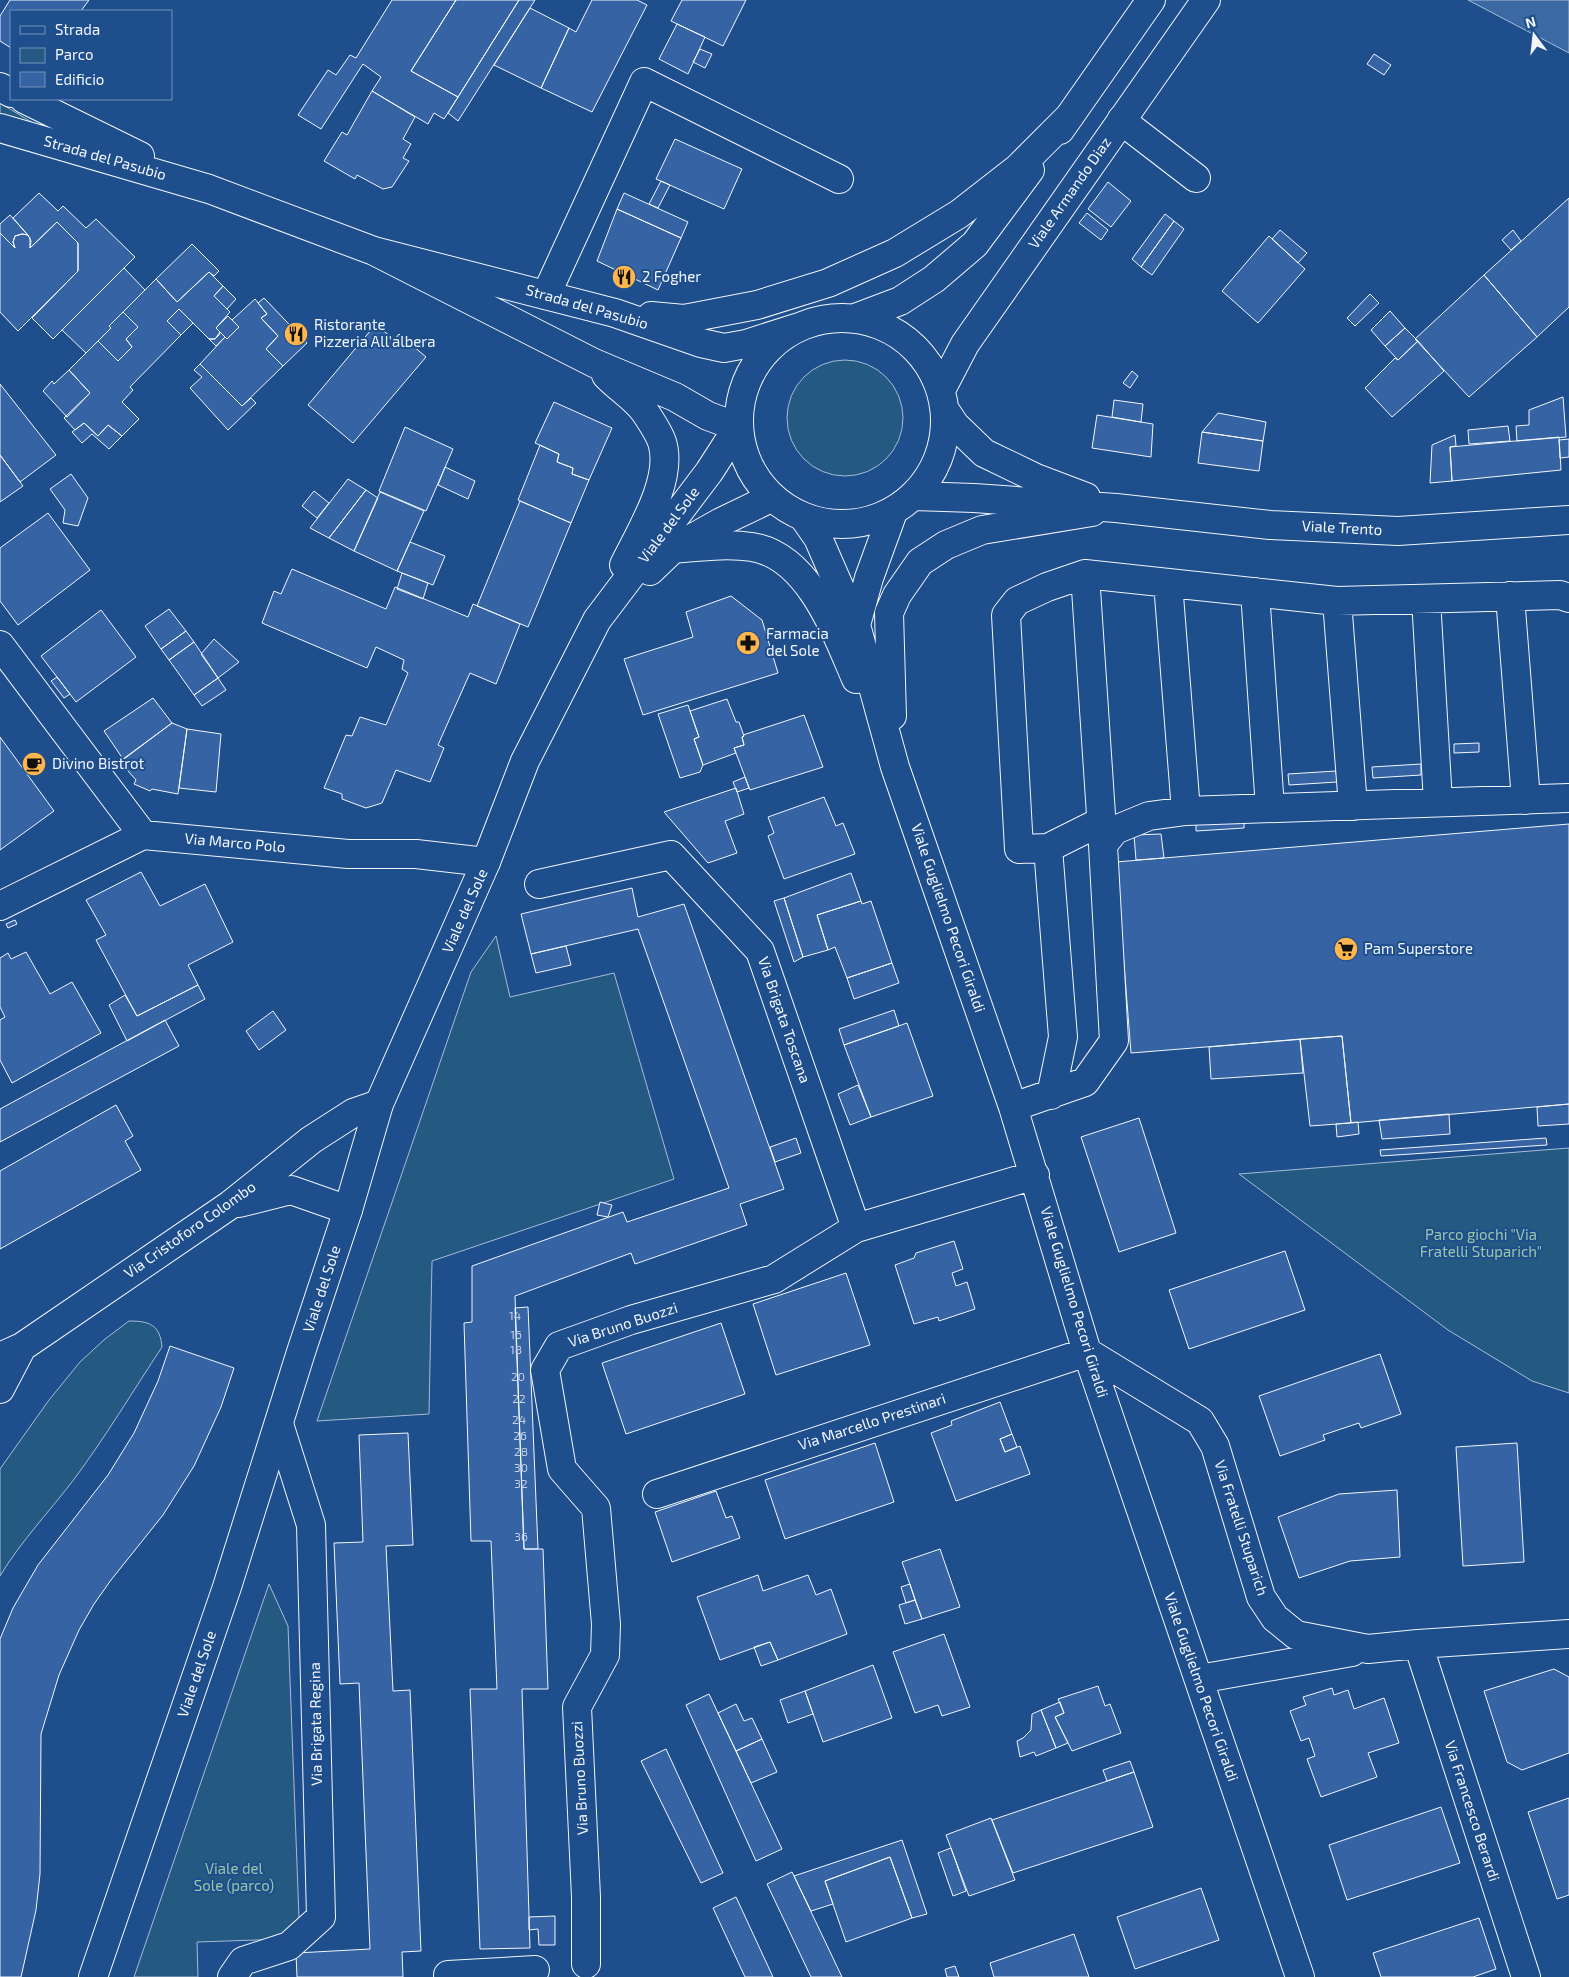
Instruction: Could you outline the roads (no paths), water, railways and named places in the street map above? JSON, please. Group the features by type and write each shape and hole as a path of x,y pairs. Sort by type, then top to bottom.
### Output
{"street":[{"path":"855,318 900,301 934,279 975,244 1070,116 1151,0"},
{"name":"Viale Armando Diaz","path":"943,400 965,344 1206,0"},
{"path":"546,294 644,82 839,179"},
{"name":"Strada del Pasubio","path":"26,100 209,189"},
{"path":"615,313 684,319 757,305 828,283 895,253 959,214 1018,168 1070,116"},
{"path":"1122,119 1196,178"},
{"name":"Strada del Pasubio","path":"0,128 209,189 374,251 615,313 701,343 724,348 746,344 817,321 836,318 855,318 878,324 899,335 917,350 932,369 943,400 944,442 933,472 903,504 872,521 849,525 826,524 804,518 771,498 754,478 742,453 738,427 740,396 753,368 773,343 799,327"},
{"name":"Strada del Pasubio","path":"374,251 594,364 675,397 708,416 738,427"},
{"path":"594,364 644,411 662,442 665,461 662,481 648,517 598,620"},
{"name":"Viale Trento","path":"943,400 955,425 984,453 1036,478 1116,508"},
{"name":"Viale del Sole","path":"93,1977 227,1587 348,1210 379,1104 486,862 525,760 598,620 709,472 738,427"},
{"name":"Viale del Sole","path":"598,620 672,550 721,522 771,498"},
{"name":"Viale Trento","path":"903,504 974,498 1116,508 1270,525 1398,531 1569,520"},
{"path":"856,625 869,578 903,504"},
{"path":"895,768 888,619 897,595 920,562 946,545 982,530 1116,508"},
{"name":"Viale Guglielmo Pecori Giraldi","path":"804,518 818,538 856,625 895,768 1013,1107 1087,1352 1300,1977"},
{"path":"672,550 725,545 753,547 765,550 781,558 797,572 814,594 834,630 895,768"},
{"path":"1013,1107 1086,1082 1114,1041 1086,574"},
{"path":"1569,598 1560,595 1336,601 1086,574 1047,587 1017,601 1006,615 1019,849 1048,848 1115,830 1149,816 1186,811 1569,798"},
{"path":"1168,583 1186,811"},
{"path":"1255,592 1270,808"},
{"path":"1510,596 1526,800"},
{"path":"1426,599 1438,802"},
{"path":"1336,601 1353,806"},
{"path":"0,645 143,835 0,906"},
{"name":"Via Marco Polo","path":"143,835 348,854 416,854 486,862"},
{"path":"1048,848 1063,1037 1051,1095"},
{"name":"Via Brigata Toscana","path":"539,884 671,855 760,951 856,1228"},
{"name":"Via Cristoforo Colombo","path":"11,1352 230,1205 311,1140 353,1113 379,1104"},
{"name":"Via Bruno Buozzi","path":"586,1964 586,1897 577,1707 604,1655 606,1624 596,1508 562,1469 545,1370 559,1346 631,1320 774,1279 856,1228 1035,1175"},
{"path":"230,1205 291,1190 348,1210"},
{"path":"0,1389 11,1352"},
{"name":"Via Marcello Prestinari","path":"657,1494 1087,1352"},
{"name":"Via Fratelli Stuparich","path":"1087,1352 1200,1421 1215,1446 1261,1597 1275,1618 1296,1635 1368,1649 1569,1634"},
{"name":"Via Brigata Regina","path":"232,1977 243,1961 289,1946 320,1917 311,1525 279,1424"},
{"name":"Via Francesco Berardi","path":"1418,1644 1526,1977"},
{"path":"1198,1679 1368,1649"},
{"path":"448,1975 535,1970"}],"place":[{"name":"2 Fogher","path":"624,277"},
{"name":"Ristorante Pizzeria All'albera","path":"296,334"},
{"name":"Farmacia del Sole","path":"748,643"},
{"name":"Divino Bistrot","path":"34,764"},
{"name":"Pam Superstore","path":"1346,949"}],"park label":[{"name":"Parco giochi \"Via Fratelli Stuparich\"","path":"1481,1244"},
{"name":"Viale del Sole (parco)","path":"234,1878"}]}
